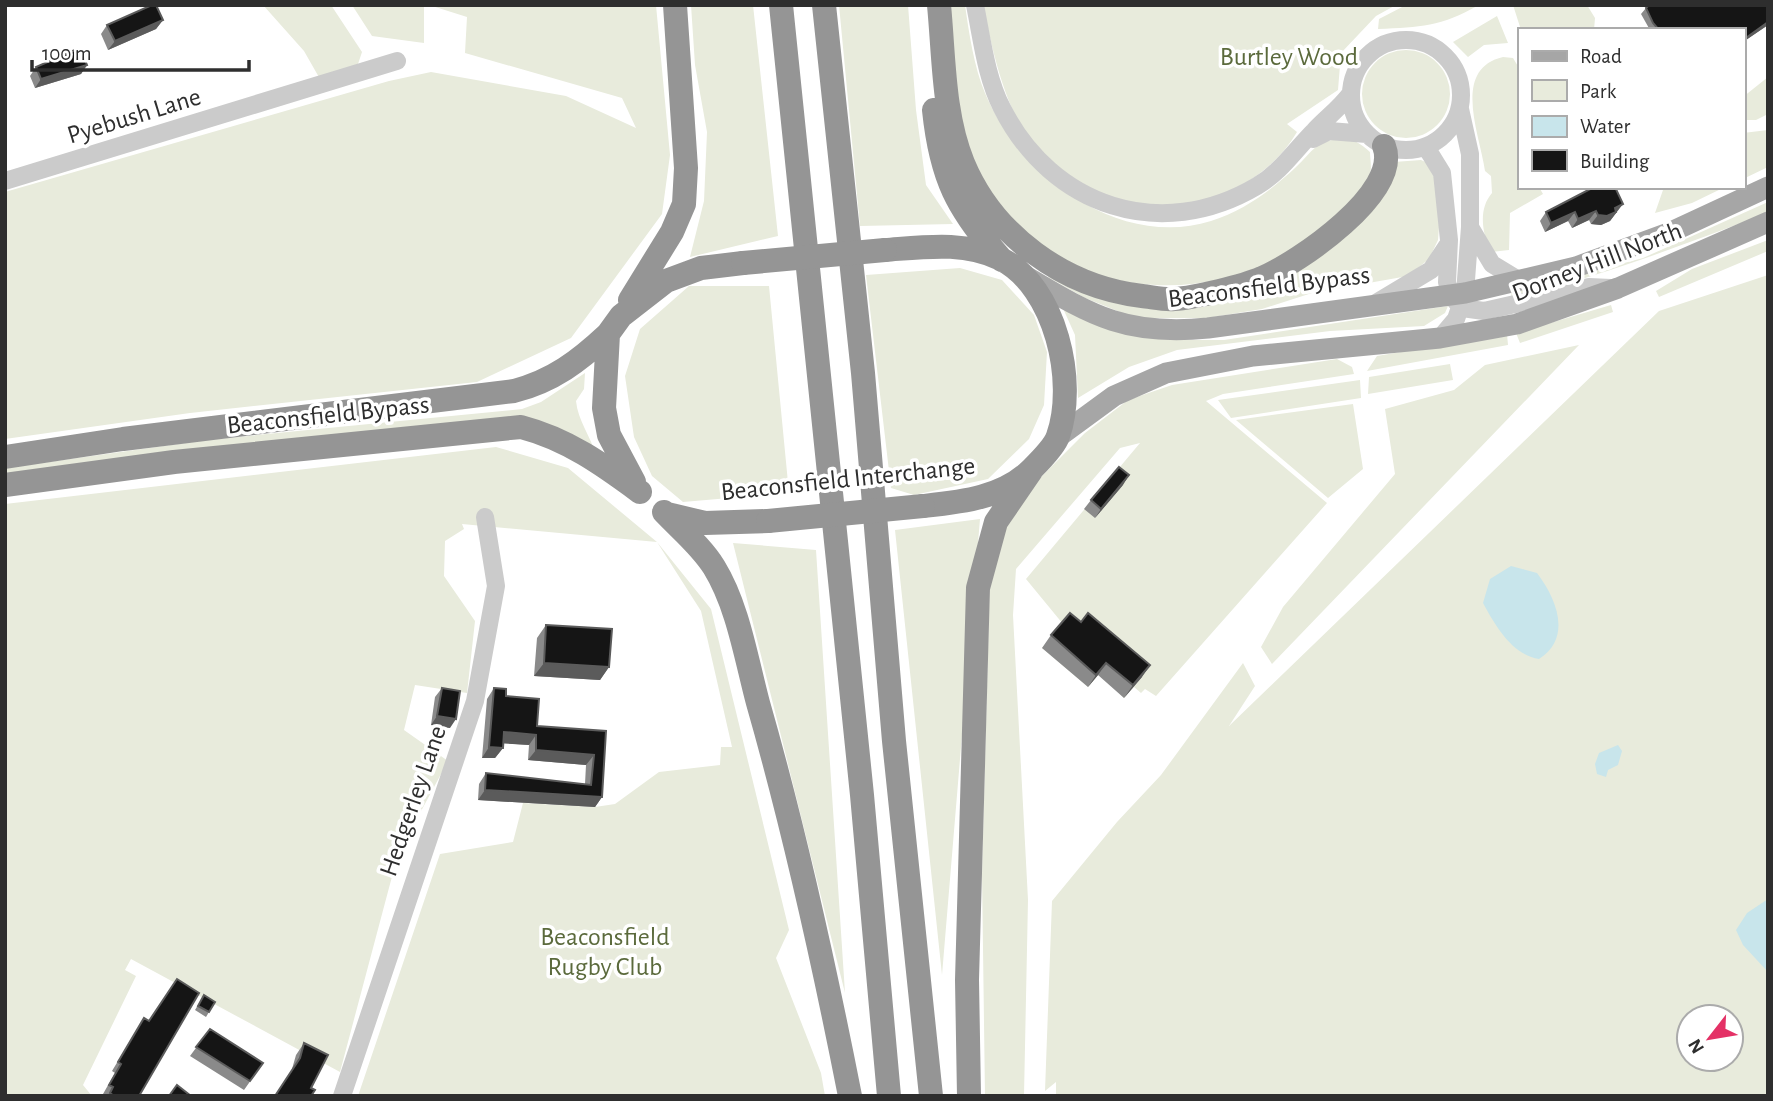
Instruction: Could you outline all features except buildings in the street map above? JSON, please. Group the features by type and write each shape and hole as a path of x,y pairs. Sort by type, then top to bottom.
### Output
{"highway":[{"path":"614,325 672,232 684,204 686,168 675,5"},
{"path":"781,5 890,1096"},
{"path":"824,5 863,373 894,741 931,1096"},
{"path":"922,5 941,164 970,221 1042,301 1057,334 1064,391 1058,437"},
{"path":"939,5 953,134 978,193 995,216 1033,254 1071,276 1124,294 1173,299 1260,279 1298,260 1332,234 1372,191 1386,164 1376,140"},
{"path":"614,325 649,292 681,274 743,263 955,246 1006,263"},
{"name":"Beaconsfield Bypass","path":"5,457 123,439 514,391 539,385 557,375 614,325"},
{"name":"Beaconsfield Interchange","path":"614,325 604,408 609,435 640,492 664,512 705,523 768,521 982,498 1031,471 1058,437"},
{"name":"Beaconsfield Bypass","path":"5,485 174,461 521,427 554,436 596,460 640,492"},
{"path":"969,1096 967,980 978,588 996,522 1031,471"},
{"path":"664,512 704,552 715,569 734,615 776,765 823,961 850,1096"}],"main road":[{"name":"Dorney Hill North","path":"1459,298 1576,267 1641,243 1768,188"},
{"name":"Dorney Hill North","path":"1440,338 1517,324 1618,288 1767,223"},
{"name":"Beaconsfield Bypass","path":"1006,263 1089,313 1134,328 1153,331 1208,328 1376,303 1459,298"},
{"path":"1058,437 1114,396 1166,373 1253,356 1440,338"}],"street":[{"path":"975,5 989,70 1000,104 1013,128 1059,179 1097,201 1144,215 1190,212 1228,202 1259,185 1301,147 1312,132 1339,108 1351,93"},
{"path":"1376,140 1352,108 1353,78 1372,51 1401,40 1418,41 1434,47 1448,59 1457,75 1461,92 1460,109 1470,154 1470,227 1459,298 1440,338"},
{"name":"Pyebush Lane","path":"5,181 397,61"},
{"path":"1301,147 1329,131 1347,130 1405,150 1426,147 1441,138 1460,109"},
{"path":"1426,147 1442,173 1449,240 1447,282 1459,298 1484,311 1589,288 1618,288"},
{"path":"1470,227 1492,264 1520,281"},
{"path":"1376,303 1431,270 1444,255 1449,240"},
{"name":"Hedgerley Lane","path":"342,1096 475,701 496,586 485,517"}],"green space":[{"path":"263,5 331,5 362,52 358,64 320,79 304,51"},
{"path":"352,5 424,5 424,43 372,36"},
{"path":"429,5 656,5 670,155 662,214 571,338 477,382 190,413 5,439 5,192 389,81 431,72 566,96 636,128 622,98 465,53 467,17"},
{"path":"691,5 753,5 778,236 690,257 704,201 707,132 695,65"},
{"path":"839,5 908,5 916,110 926,185 953,224 860,226"},
{"path":"947,5 965,5 981,83 1001,123 1022,152 1047,177 1077,199 1108,215 1142,225 1177,227 1211,221 1256,199 1285,177 1318,145 1336,139 1353,140 1370,152 1370,173 1348,203 1302,244 1267,263 1231,277 1192,284 1153,285 1114,279 1077,267 1030,239 982,187 972,167 956,98"},
{"name":"Burtley Wood","path":"983,5 1396,5 1376,16 1341,53 1338,90 1287,124 1297,132 1282,153 1263,171 1216,197 1163,207 1137,205 1104,195 1079,182 1040,153 1018,121 1002,83"},
{"path":"1406,5 1479,5 1441,22 1378,29 1379,19"},
{"path":"1513,5 1587,5 1595,18 1594,28 1520,28"},
{"path":"1497,16 1508,43 1484,45 1468,57 1453,42"},
{"path":"1406,50 1423,54 1437,63 1446,77 1450,94 1446,111 1437,125 1423,134 1406,138 1389,134 1375,125 1366,111 1362,94 1366,77 1375,63 1389,54"},
{"path":"1503,57 1513,58 1518,66 1518,189 1540,189 1543,194 1510,213 1509,250 1491,252 1485,237 1483,214 1492,193 1491,176 1485,171 1473,105 1473,89 1478,75 1487,64"},
{"path":"1768,77 1768,114 1756,120 1745,120 1745,95"},
{"path":"1768,130 1768,167 1745,178 1745,133"},
{"path":"1421,160 1434,166 1440,214 1438,240 1429,259 1408,276 1312,293 1262,309 1207,318 1135,318 1085,298 1048,277 1050,271 1109,296 1264,285 1394,162"},
{"path":"1721,189 1692,203 1655,213 1663,190"},
{"path":"1768,202 1768,213 1610,270 1512,298 1511,293 1643,258"},
{"path":"1768,240 1768,251 1659,297 1656,291 1692,269"},
{"path":"960,268 1002,280 1034,315 1047,352 1044,405 1029,439 988,479 914,495 891,488 866,275"},
{"path":"1768,275 1768,1096 1056,1096 1056,1082 1045,1091 1052,901 1117,822 1161,775 1243,663 1255,686 1229,726 1659,311"},
{"path":"689,286 769,286 789,493 683,502 652,476 634,437 625,376 640,329"},
{"path":"1061,304 1182,340 1224,340 1448,306 1445,313 1424,326 1330,331 1177,350 1129,367 1078,398 1075,335"},
{"path":"1611,305 1613,312 1520,343 1516,333"},
{"path":"1507,334 1508,345 1367,371 1377,356"},
{"path":"1579,345 1272,664 1261,647 1283,607 1395,474 1385,409 1454,390 1485,365"},
{"path":"1337,359 1352,367 1354,374 1223,394 1206,401 1327,503 1156,696 1145,689 1141,693 1134,687 1124,698 1100,673 1088,687 1042,648 1063,624 1026,579 1140,443 1120,448 1016,569 1013,615 1028,900 1024,1096 985,1096 982,875 990,570 1002,525 1032,486 1085,433 1128,400 1172,385"},
{"path":"1450,364 1453,380 1368,394 1369,377"},
{"path":"585,373 584,389 576,401 596,455 555,432 5,477 5,468 207,440 522,409 541,402"},
{"path":"1360,380 1361,398 1231,418 1218,400"},
{"path":"1353,404 1363,469 1328,498 1236,420"},
{"path":"496,447 568,468 657,542 462,524 464,529 445,541 444,576 475,621 467,693 415,685 404,730 448,761 398,854 340,1072 131,959 125,970 136,976 83,1085 92,1096 5,1096 5,504"},
{"path":"980,519 942,975 895,530"},
{"name":"Beaconsfield Rugby Club","path":"657,542 711,609 789,930 776,958 821,1073 825,1096 358,1096 440,854 513,842 523,803 595,807 615,804 659,772 720,765 721,747 732,747 701,611"},
{"path":"733,543 816,550 845,993"}],"water":[{"path":"1511,566 1537,573 1555,605 1558,617 1556,640 1539,659 1521,652 1505,638 1483,603 1490,579"},
{"path":"1618,745 1622,751 1618,765 1608,770 1606,777 1597,774 1595,764 1599,753"},
{"path":"1768,899 1768,972 1743,945 1736,930 1747,913"}]}
